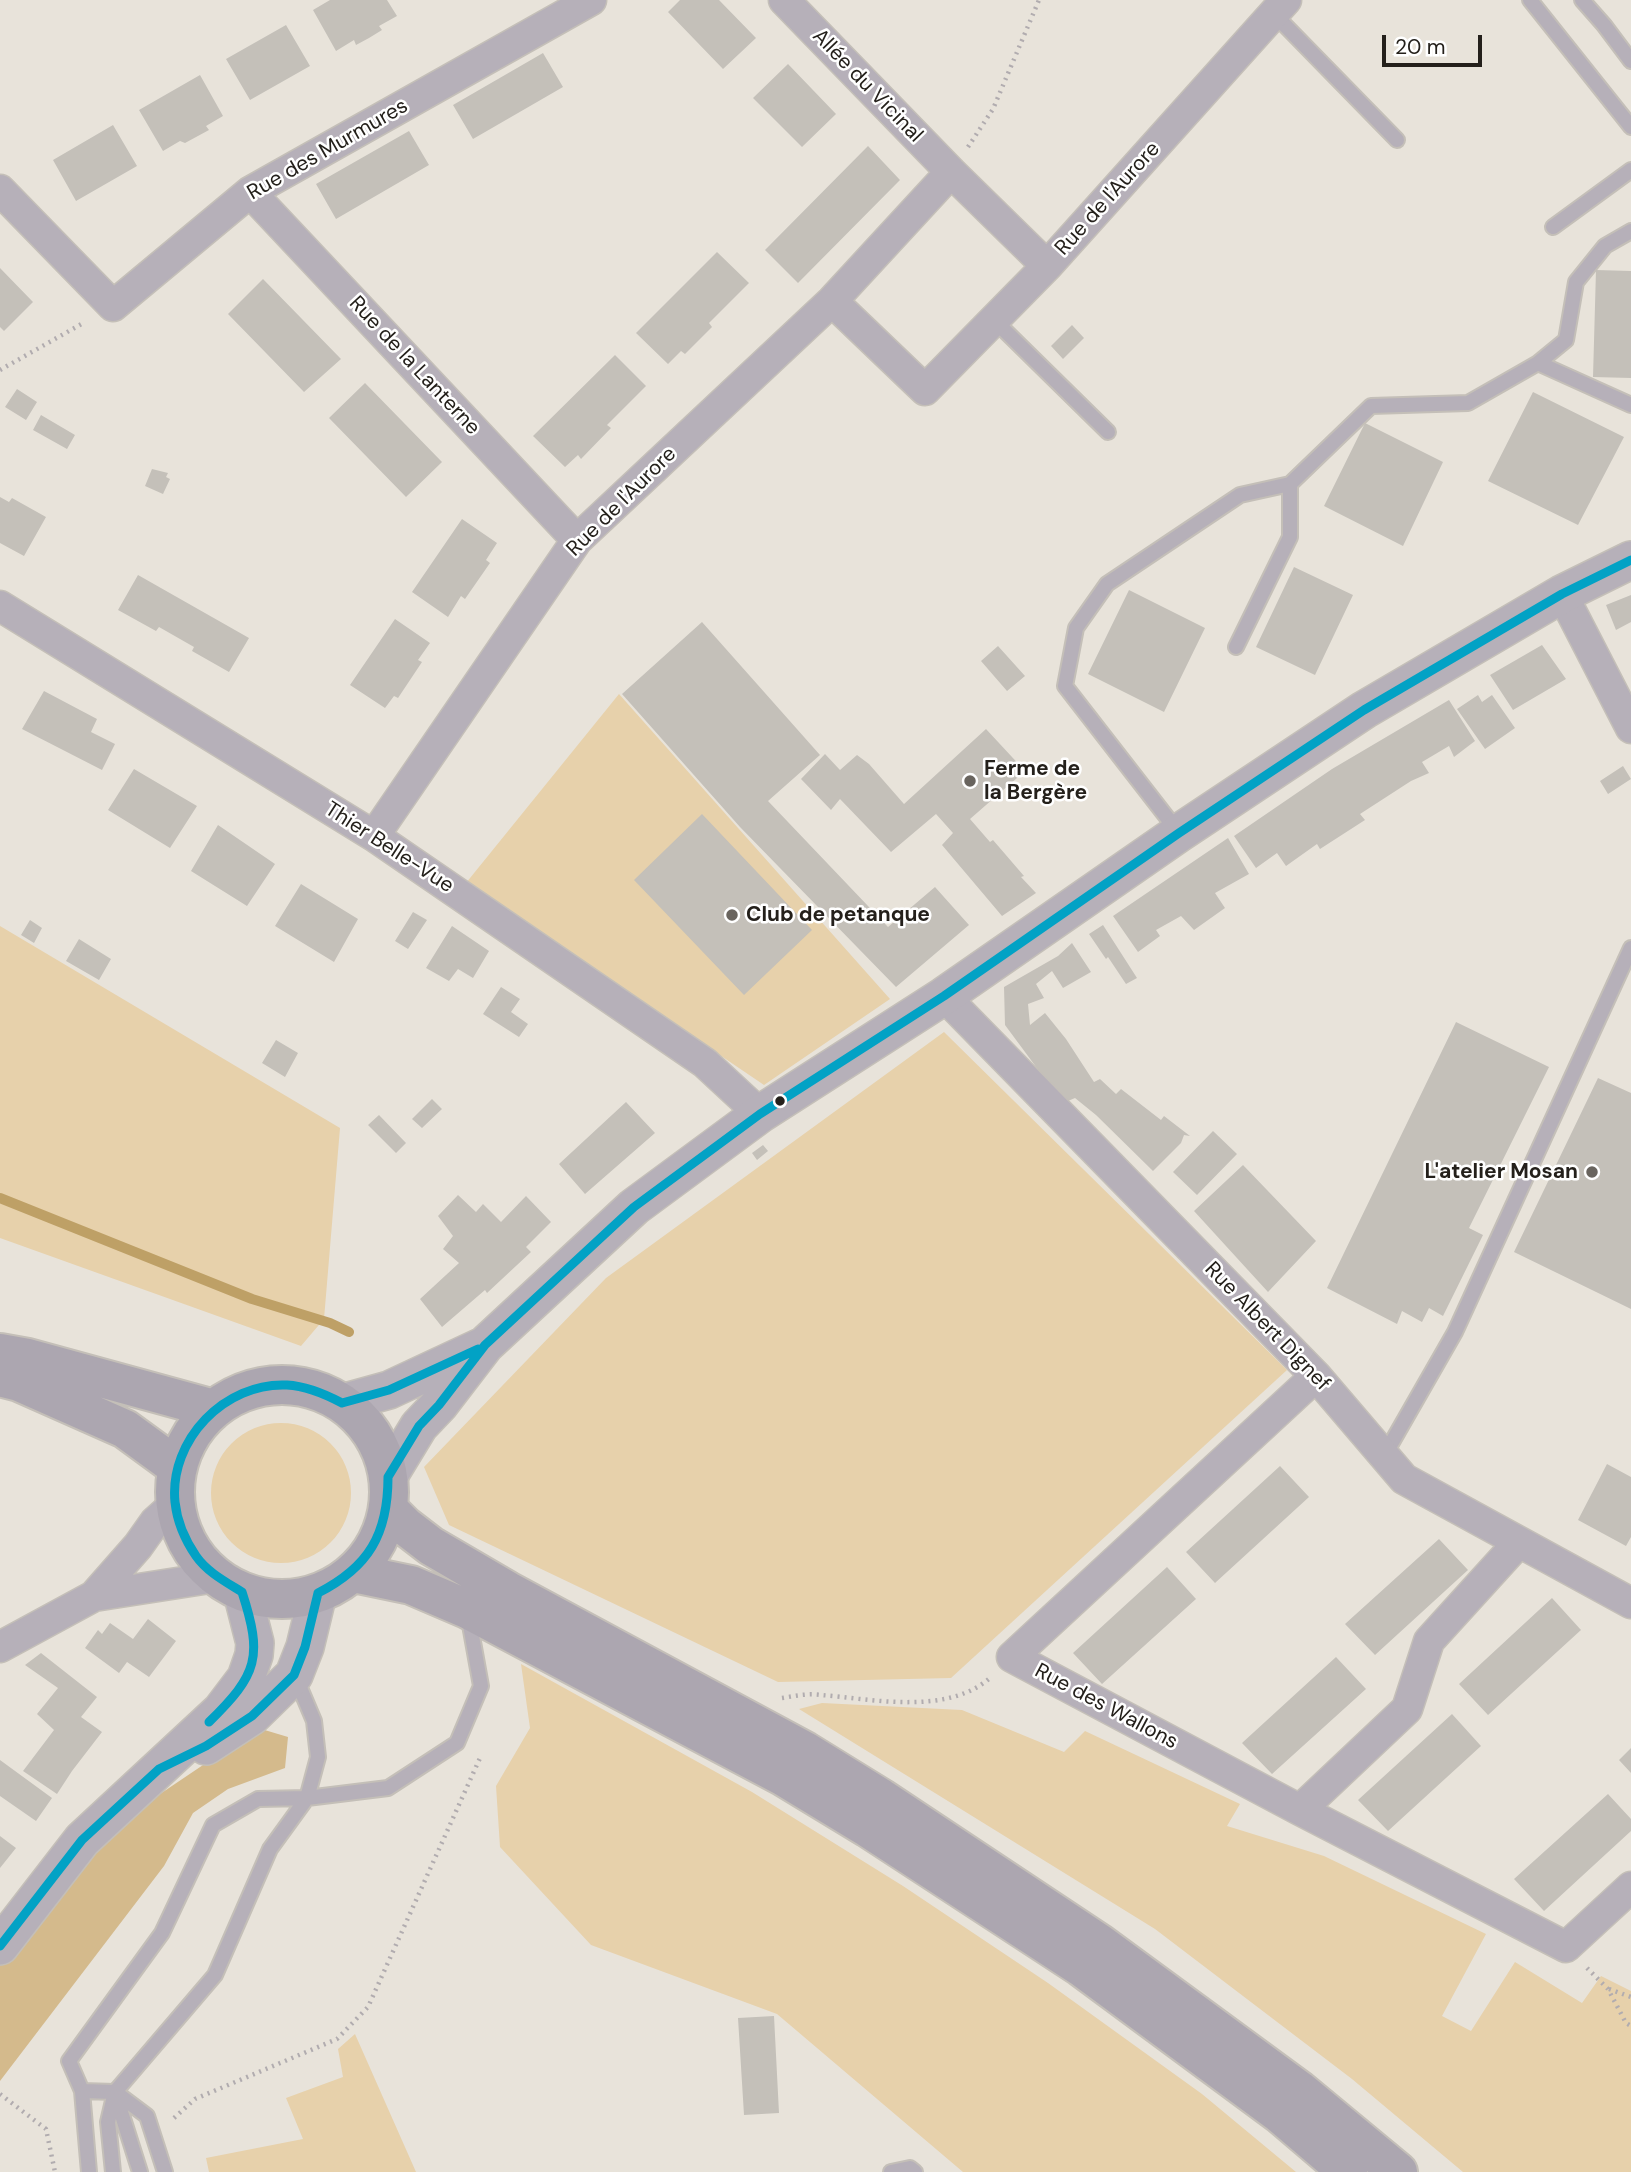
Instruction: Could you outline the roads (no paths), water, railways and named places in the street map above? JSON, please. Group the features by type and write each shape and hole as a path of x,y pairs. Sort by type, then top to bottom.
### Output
{"main road":[{"path":"0,1353 28,1358 215,1409"},
{"path":"0,1377 19,1382 125,1429 176,1485"},
{"path":"300,1386 342,1403 373,1435 383,1455 388,1493 382,1533 376,1544 353,1573 318,1593 293,1599 267,1598 229,1585 196,1556 182,1532 176,1485 185,1445 198,1425 215,1409 234,1396 255,1388 300,1386"},
{"path":"388,1493 405,1526 431,1546 508,1591 805,1751 881,1798 1099,1943 1299,2090 1398,2172"},
{"path":"353,1573 411,1585 467,1609 784,1777 868,1828 1081,1967 1280,2114 1348,2172"}],"street":[{"name":"Rue des Murmures","path":"0,190 113,306 250,192 591,0"},
{"name":"Allée du Vicinal","path":"784,0 1047,267"},
{"name":"Rue de l'Aurore","path":"832,301 925,390 1047,267 1280,6"},
{"name":"Rue de l'Aurore","path":"374,836 577,540 832,301 951,172"},
{"name":"Rue de la Lanterne","path":"250,192 577,540"},
{"path":"388,1493 419,1426 439,1405 485,1345 634,1207 760,1114 944,996 1364,710 1562,594 1631,560"},
{"path":"1562,594 1631,728"},
{"name":"Thier Belle-Vue","path":"0,606 374,836 705,1063 760,1114"},
{"name":"Rue Albert Dignef","path":"944,996 1316,1376 1404,1479 1631,1603"},
{"path":"342,1403 389,1390 485,1345"},
{"name":"Rue des Wallons","path":"1316,1376 1013,1657 1300,1810 1566,1947 1631,1887"},
{"path":"0,1647 94,1596 138,1546 176,1485"},
{"path":"1300,1810 1407,1709 1429,1641 1519,1542"},
{"path":"0,1946 82,1840 221,1711 246,1678 254,1655 255,1643 229,1585 94,1596"},
{"path":"159,1769 206,1746 252,1716 295,1675 318,1593"}],"lane":[{"path":"1530,0 1631,127"},
{"path":"1582,0 1631,61"},
{"path":"1280,6 1397,140"},
{"path":"1553,226 1631,170"},
{"path":"1180,833 1065,685 1076,628 1107,584 1240,495 1290,484 1371,406 1468,403 1538,363 1566,340 1576,282 1605,246 1631,231"},
{"path":"994,320 1108,432"},
{"path":"1538,363 1631,405"},
{"path":"1236,647 1290,537 1290,484"},
{"path":"1384,1456 1455,1332 1631,948"},
{"path":"89,2172 82,2091 69,2061 162,1933 213,1825 258,1799 307,1798 388,1788 457,1744 481,1686 467,1609"},
{"path":"113,2172 108,2122 115,2092 215,1975 270,1849 307,1798 318,1757 314,1721 295,1675"},
{"path":"82,2091 115,2092 147,2116 162,2155 165,2172"},
{"path":"115,2092 140,2172"},
{"path":"891,2172 911,2171"}],"waterway":[{"path":"0,1198 252,1299 330,1323 349,1332"}],"place":[{"name":"Ferme de la Bergère","path":"970,781"},
{"name":"Club de petanque","path":"732,915"},
{"name":"L'atelier Mosan","path":"1592,1172"}]}
